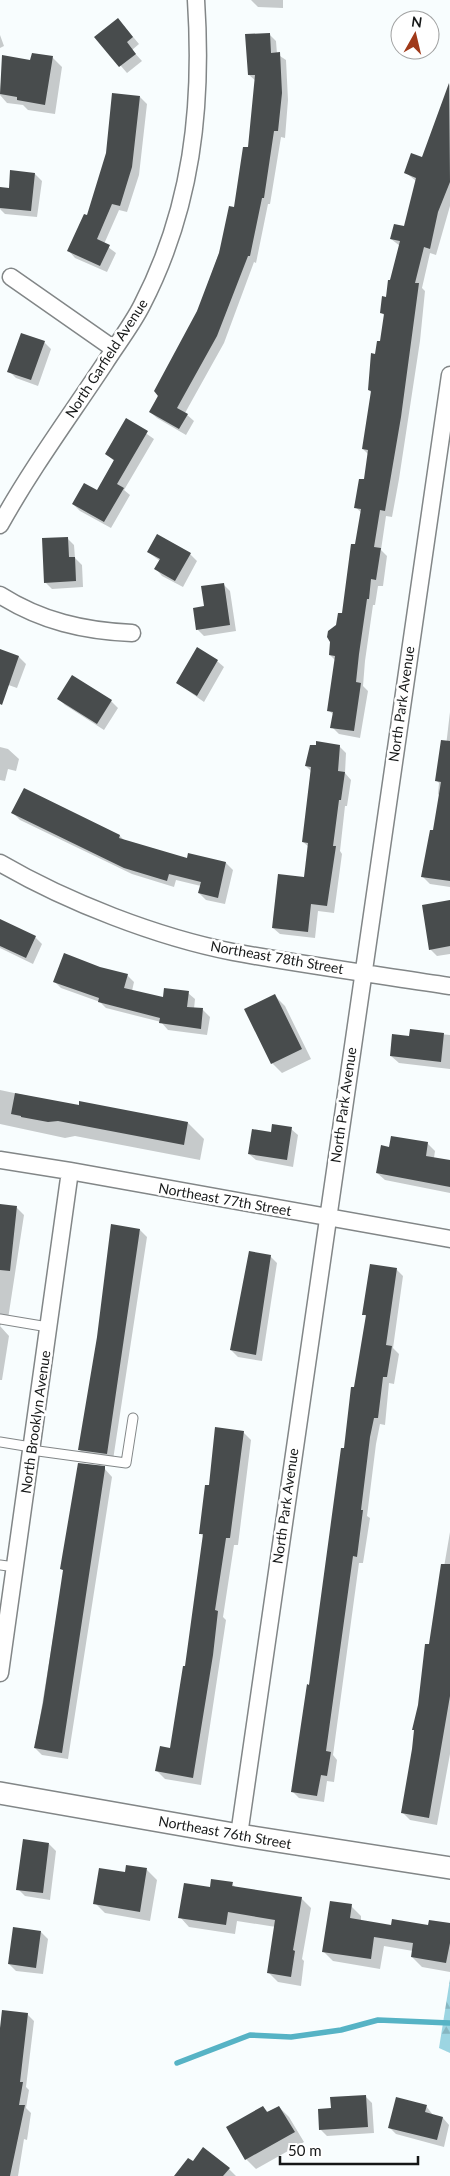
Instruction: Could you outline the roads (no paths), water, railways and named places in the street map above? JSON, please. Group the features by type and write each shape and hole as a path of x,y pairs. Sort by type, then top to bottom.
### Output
{"street":[{"name":"North Garfield Avenue","path":"0,525 141,307 157,274 170,239 186,185 193,149 198,100 196,0"},
{"path":"11,276 114,349"},
{"name":"North Park Avenue","path":"239,1835 326,1218 450,375"},
{"path":"0,594 28,610 70,626 107,632 132,633"},
{"name":"Northeast 78th Street","path":"0,863 69,897 149,929 231,951 450,986"},
{"name":"Northeast 77th Street","path":"0,1160 450,1239"},
{"name":"North Brooklyn Avenue","path":"0,1674 7,1566 31,1448 70,1171"},
{"name":"Northeast 76th Street","path":"0,1793 239,1835 450,1868"}],"lane":[{"path":"0,1320 48,1327"},
{"path":"0,1442 126,1462 133,1418"}],"waterway":[{"path":"177,2063 250,2035 291,2037 341,2030 378,2020 450,2023"}]}
